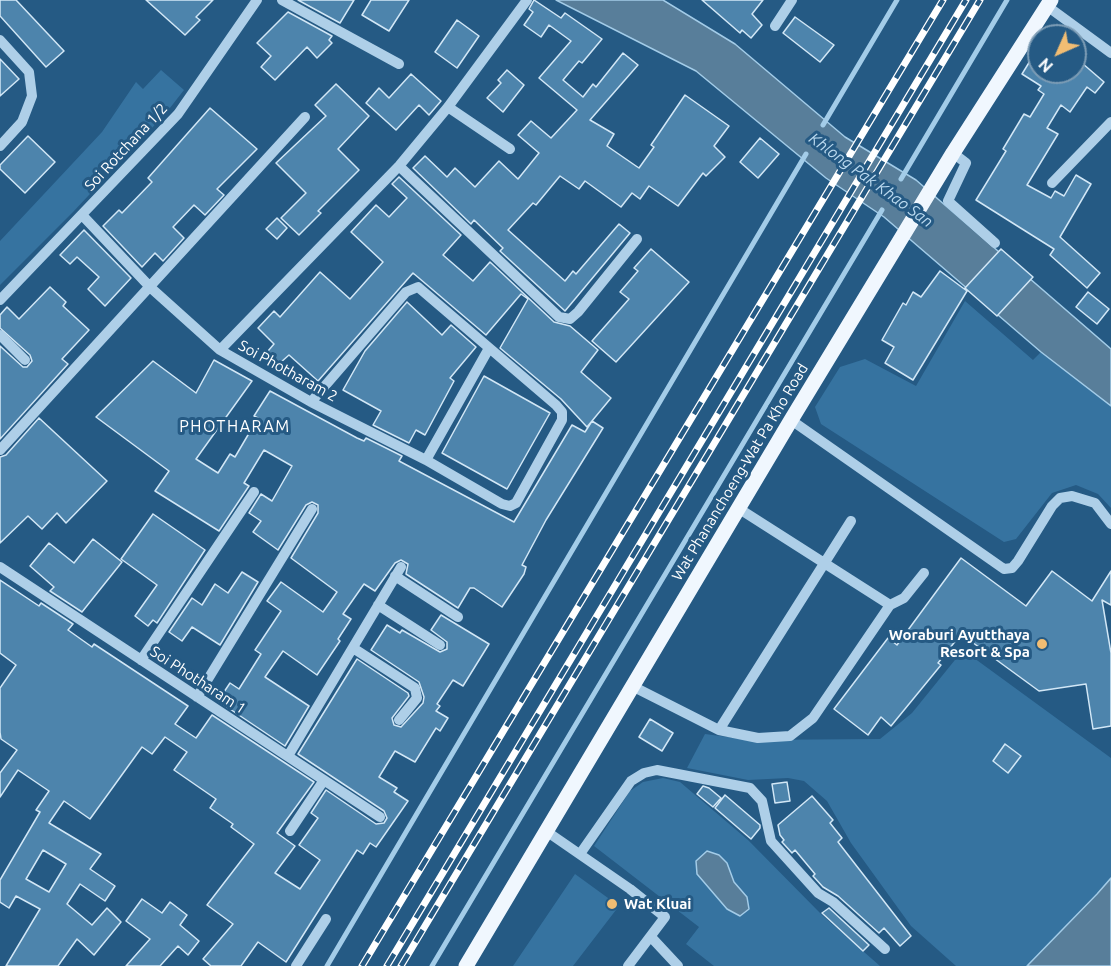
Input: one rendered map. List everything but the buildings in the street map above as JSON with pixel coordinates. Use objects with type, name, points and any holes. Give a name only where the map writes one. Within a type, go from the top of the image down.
[{"type":"main road","name":"Wat Phananchoeng-Wat Pa Kho Road","points":[[466,966],[933,185],[1049,3]]},
{"type":"street","name":"Soi Rotchana 1/2","points":[[0,300],[83,216],[178,114],[256,0]]},
{"type":"street","points":[[282,0],[399,64]]},
{"type":"street","points":[[220,350],[399,166],[448,107],[527,0]]},
{"type":"street","points":[[775,26],[792,0]]},
{"type":"street","points":[[1049,3],[1111,53]]},
{"type":"street","points":[[0,39],[29,72],[32,96],[22,122],[0,146]]},
{"type":"street","points":[[448,107],[510,149]]},
{"type":"street","points":[[0,450],[151,288],[305,117]]},
{"type":"street","points":[[1052,183],[1111,122]]},
{"type":"street","points":[[953,153],[966,164],[948,201],[995,243]]},
{"type":"street","points":[[399,166],[559,318],[570,319],[578,312],[637,239]]},
{"type":"street","name":"Soi Photharam 2","points":[[83,216],[151,288],[220,350],[311,402],[426,460],[502,504],[510,506],[516,503],[551,441],[562,420],[562,412],[488,350]]},
{"type":"street","points":[[311,402],[412,287],[418,287],[488,350],[426,460]]},
{"type":"street","points":[[0,335],[25,360]]},
{"type":"street","points":[[791,420],[1004,569],[1012,568],[1018,561],[1052,506],[1060,498],[1072,496],[1095,503],[1111,524]]},
{"type":"street","points":[[141,660],[254,492]]},
{"type":"street","points":[[738,508],[890,605]]},
{"type":"street","points":[[197,696],[312,509]]},
{"type":"street","points":[[719,730],[851,521]]},
{"type":"street","name":"Soi Photharam 1","points":[[0,567],[380,817]]},
{"type":"street","points":[[288,756],[398,572],[458,617]]},
{"type":"street","points":[[632,686],[719,730],[758,738],[790,736],[813,718],[890,605],[904,598],[924,573]]},
{"type":"street","points":[[378,605],[440,645]]},
{"type":"street","points":[[353,648],[415,688],[417,698],[399,720]]},
{"type":"street","points":[[580,854],[631,781],[644,773],[657,770],[750,788],[762,801],[771,840],[818,893],[833,902],[885,949]]},
{"type":"street","points":[[290,831],[324,780]]},
{"type":"street","points":[[546,831],[630,889],[665,918],[628,966]]},
{"type":"street","points":[[296,966],[326,919]]},
{"type":"street","points":[[651,937],[678,966]]},
{"type":"shaded area","points":[[161,70],[184,90],[166,113],[73,212],[0,285],[0,241],[102,132],[136,82],[143,89]]},
{"type":"shaded area","points":[[965,301],[1033,360],[1041,352],[1111,406],[1111,508],[1098,494],[1076,485],[1052,493],[1016,539],[1004,542],[821,424],[815,407],[840,367],[865,359],[916,386]]},
{"type":"shaded area","points":[[963,650],[1111,758],[1111,878],[1027,966],[956,966],[911,926],[851,843],[827,801],[804,781],[788,778],[748,780],[687,768],[705,734],[751,740],[880,739],[912,713]]},
{"type":"shaded area","points":[[663,778],[680,782],[748,840],[823,916],[880,966],[714,966],[686,944],[699,927],[594,846],[630,791],[643,782]]},
{"type":"shaded area","points":[[575,874],[619,906],[573,966],[513,966]]},
{"type":"water","name":"Khlong Pak Khao San","points":[[556,0],[663,0],[735,44],[845,137],[916,180],[1111,349],[1111,406],[1041,352],[884,217],[826,178],[696,71]]},
{"type":"water","points":[[707,851],[719,855],[727,863],[734,882],[747,897],[749,909],[740,916],[727,909],[697,874],[696,861]]},
{"type":"water","points":[[1111,878],[1111,966],[1027,966],[1097,894]]},
{"type":"waterway","name":"Khlong Pak Khao San","points":[[823,125],[897,0]]},
{"type":"waterway","points":[[901,179],[1007,0]]},
{"type":"waterway","name":"Khlong Pak Khao San","points":[[327,966],[806,154]]},
{"type":"waterway","points":[[432,966],[882,210]]},
{"type":"railway","points":[[362,966],[943,0]]},
{"type":"railway","points":[[387,966],[966,0]]},
{"type":"railway","points":[[401,966],[980,0]]},
{"type":"place","name":"Woraburi Ayutthaya Resort & Spa","points":[[1042,644]]},
{"type":"place","name":"Wat Kluai","points":[[612,904]]},
{"type":"district","name":"PHOTHARAM","points":[[235,427]]}]
